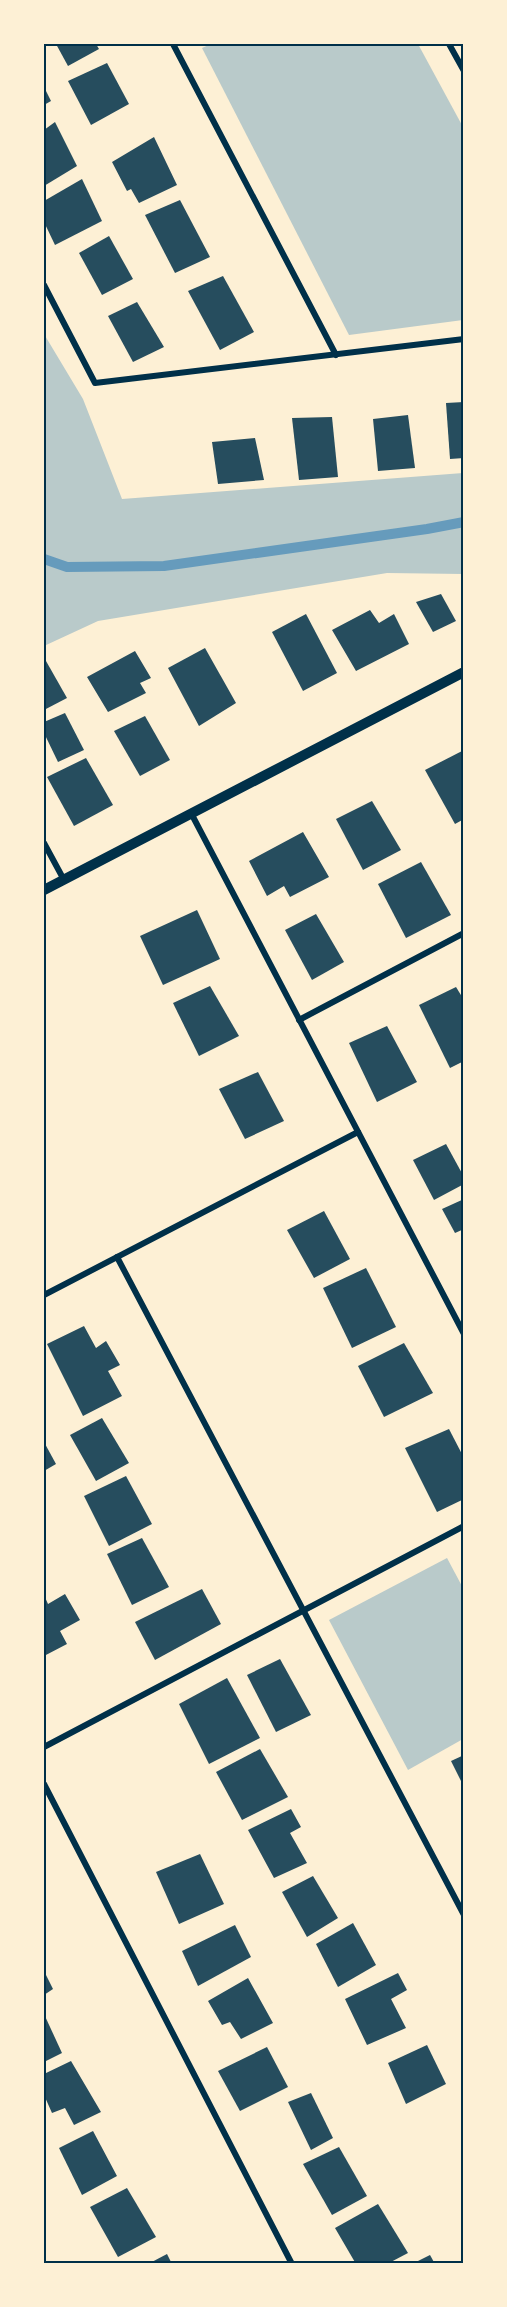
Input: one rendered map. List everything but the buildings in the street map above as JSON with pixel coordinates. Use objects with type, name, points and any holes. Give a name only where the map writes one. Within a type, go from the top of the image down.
[{"type":"street","points":[[173,44],[336,355]]},
{"type":"street","points":[[448,44],[464,71]]},
{"type":"street","points":[[44,285],[96,383],[464,339]]},
{"type":"street","points":[[44,890],[464,672]]},
{"type":"street","points":[[191,813],[464,1334]]},
{"type":"street","points":[[44,843],[64,880]]},
{"type":"street","points":[[299,1020],[464,933]]},
{"type":"street","points":[[44,1295],[358,1132]]},
{"type":"street","points":[[117,1257],[464,1915]]},
{"type":"street","points":[[44,1747],[464,1526]]},
{"type":"street","points":[[44,1784],[292,2264]]},
{"type":"shaded area","points":[[211,44],[418,44],[463,127],[463,320],[349,335],[202,48]]},
{"type":"shaded area","points":[[44,334],[83,399],[122,499],[463,473],[463,574],[387,573],[98,621],[44,646]]},
{"type":"shaded area","points":[[447,1558],[463,1588],[463,1739],[408,1770],[329,1620]]},
{"type":"waterway","points":[[44,559],[67,567],[164,566],[464,522]]}]
